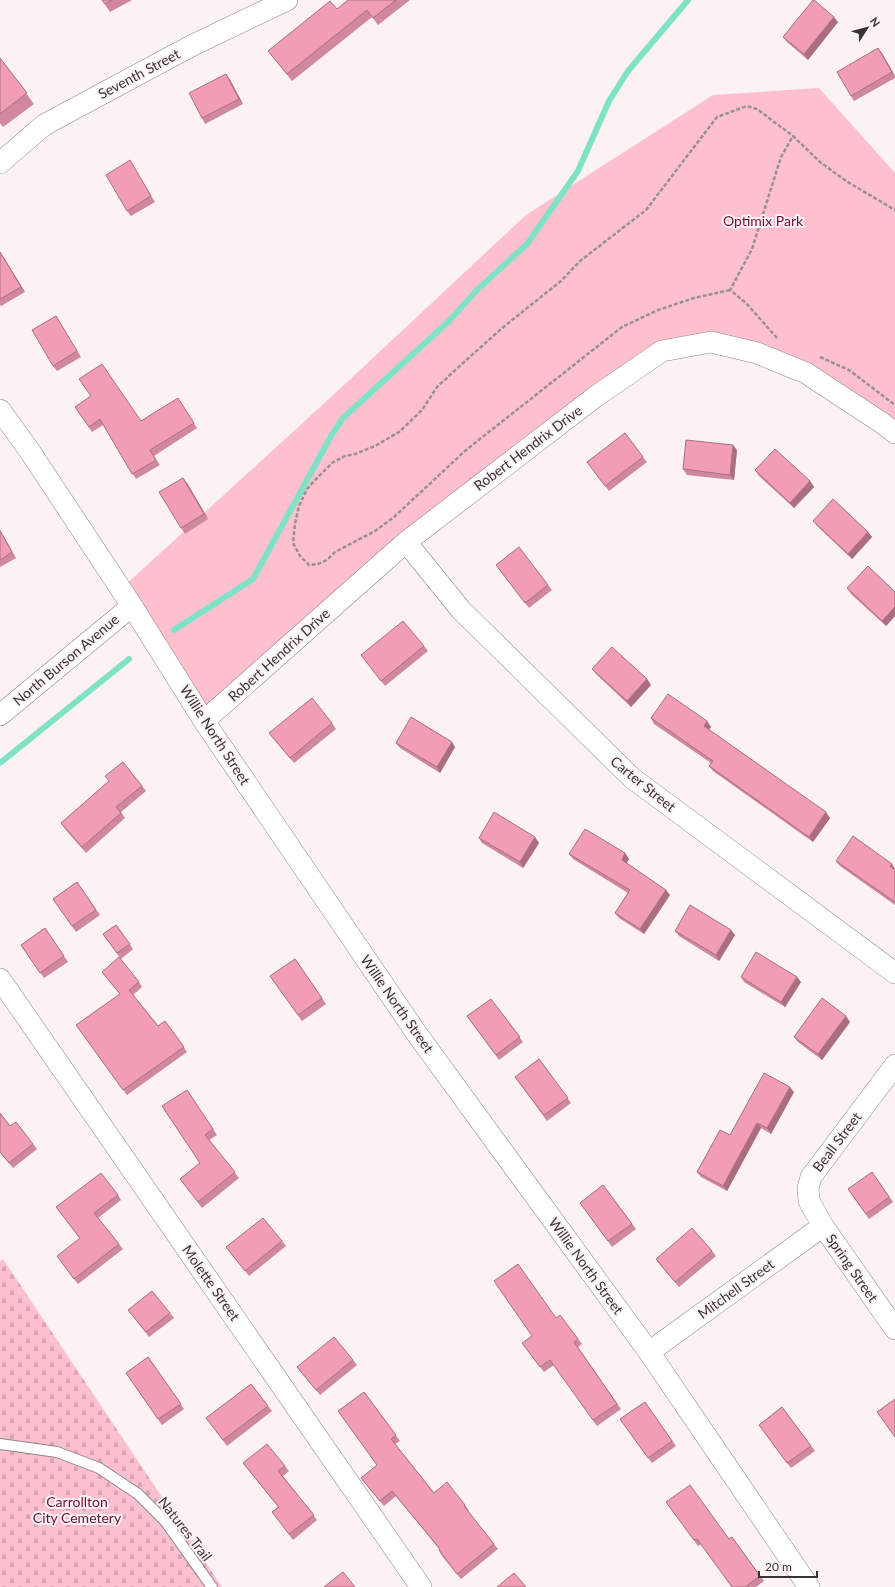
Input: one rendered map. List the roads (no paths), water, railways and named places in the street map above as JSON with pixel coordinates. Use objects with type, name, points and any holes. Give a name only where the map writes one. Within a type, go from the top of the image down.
[{"type":"street","name":"Seventh Street","points":[[0,163],[44,125],[191,46],[287,0]]},
{"type":"street","name":"Robert Hendrix Drive","points":[[204,721],[406,542],[595,397],[662,351],[711,342],[757,353],[806,372],[882,423],[895,434]]},
{"type":"street","name":"Willie North Street","points":[[0,410],[29,450],[132,606],[204,721],[417,1034],[649,1352],[809,1587]]},
{"type":"street","name":"Carter Street","points":[[406,542],[461,610],[632,778],[895,973]]},
{"type":"street","name":"North Burson Avenue","points":[[0,715],[132,606]]},
{"type":"street","name":"Molette Street","points":[[0,979],[421,1587]]},
{"type":"street","name":"Beall Street","points":[[823,1226],[809,1201],[808,1188],[810,1177],[895,1065]]},
{"type":"street","name":"Mitchell Street","points":[[649,1352],[823,1226]]},
{"type":"street","name":"Spring Street","points":[[823,1226],[895,1329]]},
{"type":"lane","name":"Natures Trail","points":[[0,1444],[57,1452],[100,1468],[106,1472],[138,1494],[164,1521],[212,1587]]},
{"type":"waterway","points":[[174,630],[253,579],[331,436],[343,418],[448,322],[477,290],[527,244],[578,171],[609,101],[628,71],[688,0]]},
{"type":"waterway","points":[[0,763],[129,659]]},
{"type":"park label","name":"Optimix Park","points":[[763,221]]},
{"type":"park label","name":"Carrollton City Cemetery","points":[[77,1510]]}]
